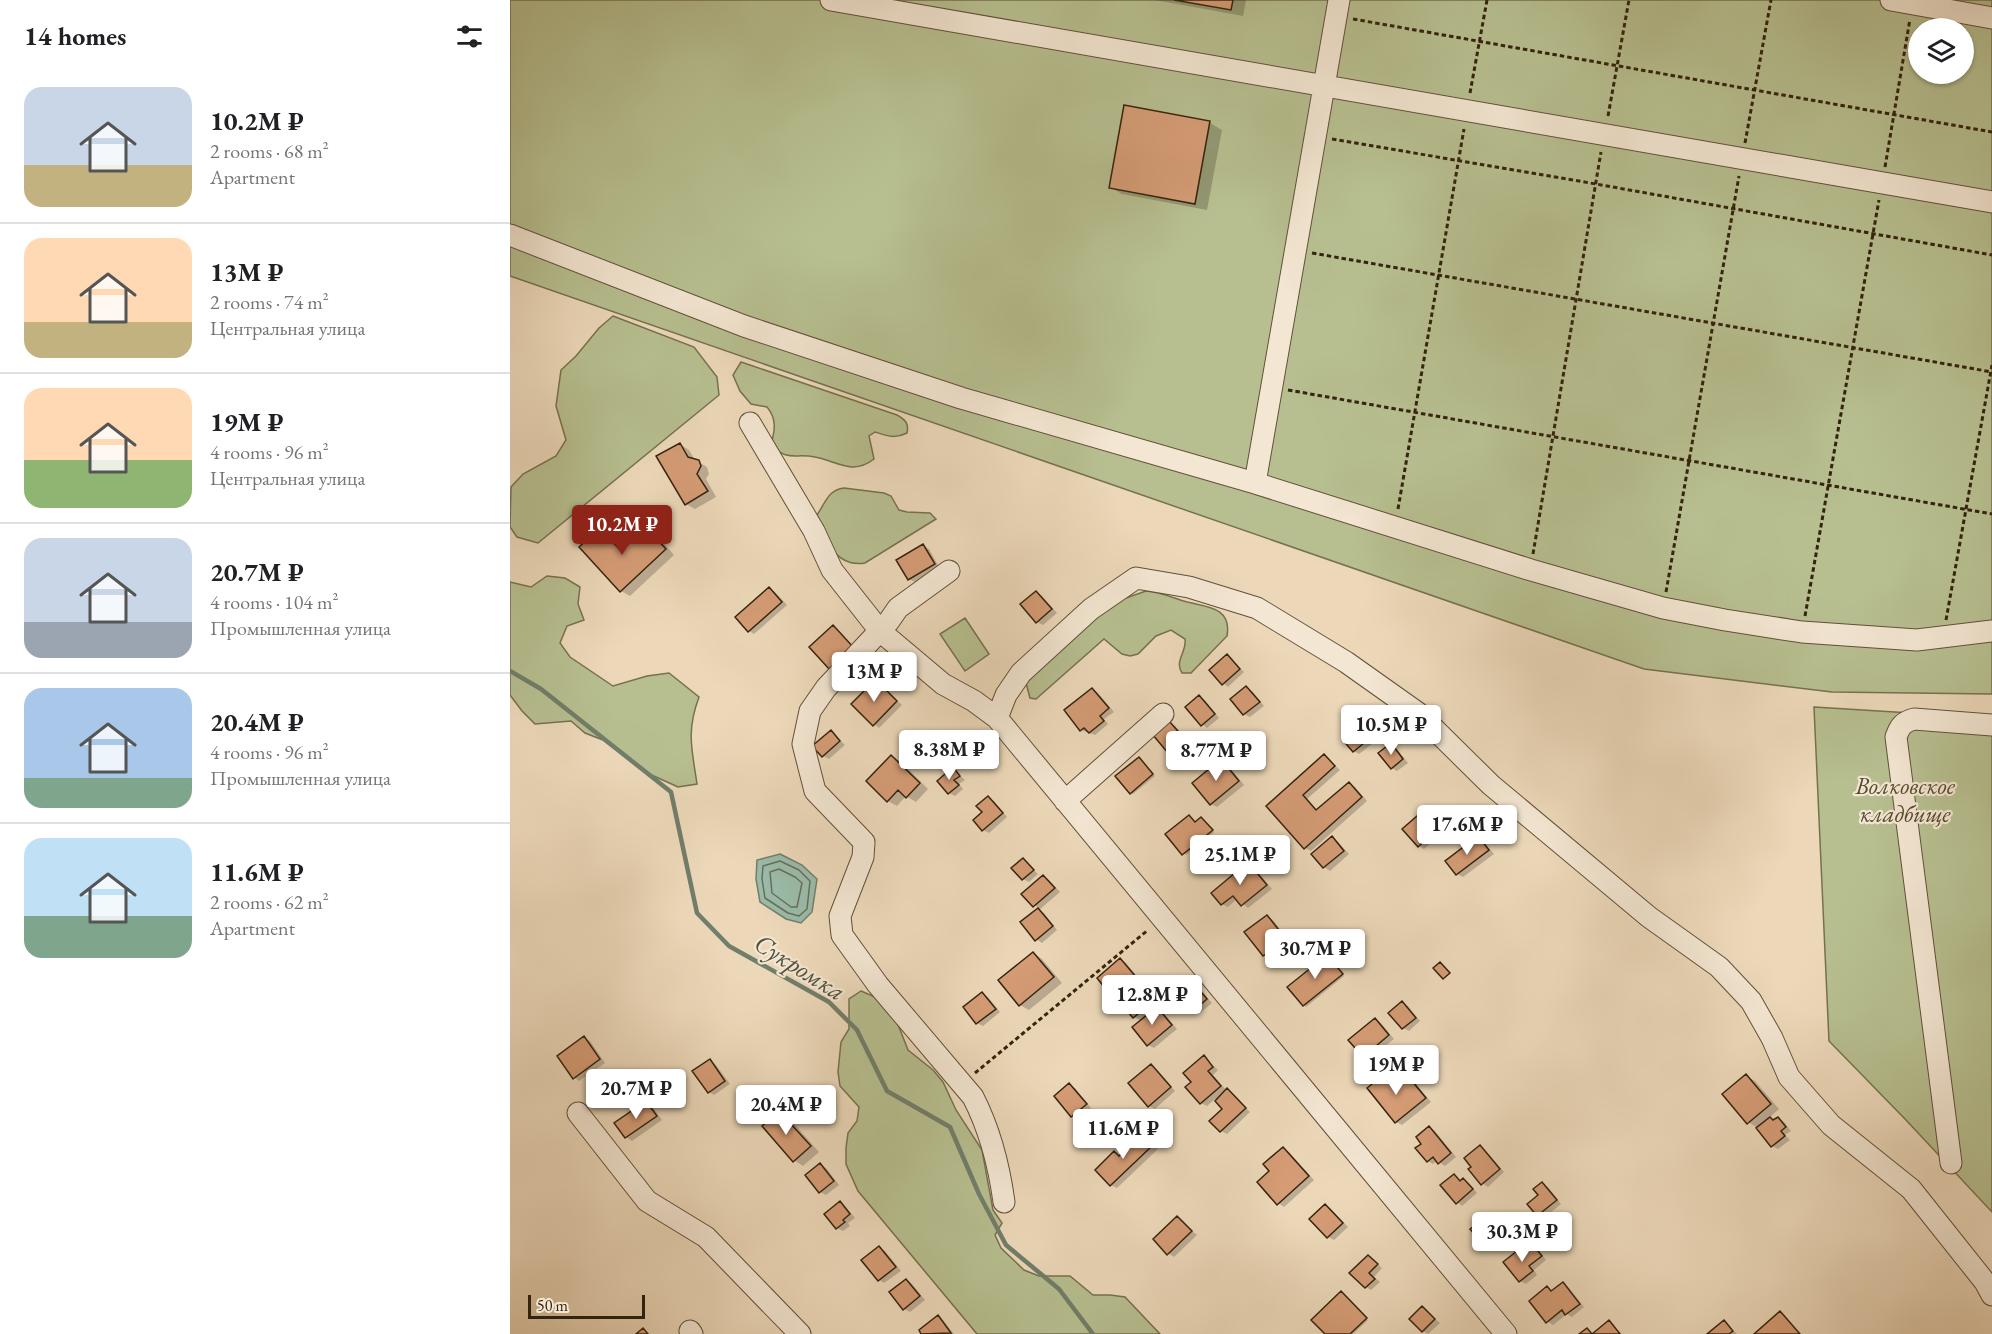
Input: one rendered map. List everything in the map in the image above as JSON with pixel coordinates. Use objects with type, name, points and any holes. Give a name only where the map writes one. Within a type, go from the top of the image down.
[{"type":"street","points":[[831,0],[1992,202]]},
{"type":"street","points":[[1891,0],[1992,18]]},
{"type":"street","points":[[1255,483],[1338,8]]},
{"type":"street","points":[[510,235],[744,326],[961,398],[1255,483],[1531,570],[1664,608],[1802,632],[1917,640],[1992,631]]},
{"type":"street","points":[[750,423],[814,531],[832,570],[880,631],[943,684],[974,701],[997,718],[1506,1334]]},
{"type":"street","points":[[949,571],[898,608],[880,631],[826,688],[810,711],[803,744],[815,791],[864,842],[863,857],[840,916],[843,935],[878,985],[974,1097],[983,1116],[999,1167],[1004,1202]]},
{"type":"street","points":[[997,718],[1006,695],[1021,673],[1091,609],[1136,578],[1189,586],[1257,608],[1346,662],[1418,713],[1500,792],[1649,917],[1719,967],[1750,1001],[1772,1038],[1790,1077],[1831,1125],[1911,1190],[1985,1282],[1992,1295]]},
{"type":"street","points":[[1065,801],[1164,714]]},
{"type":"street","points":[[1951,1163],[1896,737],[1899,726],[1914,719],[1992,725]]},
{"type":"street","points":[[578,1113],[647,1201],[706,1237],[800,1334]]},
{"type":"path","points":[[1395,526],[1437,275],[1487,0]]},
{"type":"path","points":[[1531,570],[1552,437],[1629,0]]},
{"type":"path","points":[[1664,608],[1771,0]]},
{"type":"path","points":[[1338,8],[1479,42],[1992,132]]},
{"type":"path","points":[[1315,137],[1596,184],[1992,255]]},
{"type":"path","points":[[1295,250],[1991,372]]},
{"type":"path","points":[[1802,632],[1851,348]]},
{"type":"path","points":[[1943,637],[1992,365]]},
{"type":"path","points":[[1271,388],[1992,514]]},
{"type":"path","points":[[962,1084],[1162,918]]},
{"type":"green space","points":[[510,0],[1992,0],[1992,694],[1832,692],[1644,669],[510,276]]},
{"type":"green space","points":[[613,316],[694,347],[717,377],[719,395],[538,543],[517,537],[510,527],[511,487],[523,474],[556,456],[566,440],[556,406],[561,370]]},
{"type":"green space","points":[[741,362],[897,415],[906,422],[907,433],[887,436],[875,432],[869,436],[874,459],[859,466],[844,466],[815,457],[782,453],[771,445],[774,425],[770,411],[767,407],[751,404],[740,391],[733,375]]},
{"type":"green space","points":[[844,488],[884,493],[891,496],[899,510],[930,513],[936,519],[865,563],[846,561],[832,550],[817,515],[834,491]]},
{"type":"green space","points":[[547,576],[565,578],[580,587],[578,604],[584,620],[567,626],[560,643],[570,657],[613,686],[647,676],[669,673],[699,697],[691,731],[697,784],[678,787],[645,772],[603,740],[585,733],[571,721],[535,724],[510,695],[510,582],[531,587]]},
{"type":"green space","points":[[1146,591],[1216,610],[1226,619],[1227,636],[1191,673],[1182,673],[1179,664],[1185,639],[1171,630],[1156,636],[1138,654],[1130,656],[1122,654],[1104,639],[1036,699],[1030,698],[1026,683],[1100,607]]},
{"type":"green space","points":[[965,618],[989,654],[965,671],[940,634]]},
{"type":"green space","name":"Волковское кладбище","points":[[1814,707],[1992,718],[1992,1212],[1829,1041]]},
{"type":"green space","points":[[861,991],[875,997],[897,1022],[908,1050],[933,1070],[943,1082],[956,1110],[982,1150],[993,1210],[1002,1223],[995,1235],[1001,1248],[1024,1270],[1039,1276],[1070,1276],[1093,1295],[1125,1297],[1160,1334],[977,1334],[858,1191],[846,1164],[848,1133],[857,1121],[859,1107],[840,1086],[838,1072],[841,1042],[849,1029],[849,999]]},
{"type":"water","points":[[780,854],[802,865],[817,879],[812,912],[801,923],[786,919],[760,902],[756,879],[757,860]]},
{"type":"building","points":[[1174,0],[1233,0],[1231,10]]},
{"type":"building","points":[[1124,105],[1210,121],[1195,204],[1109,188]]},
{"type":"building","points":[[680,443],[688,457],[699,460],[701,466],[697,474],[708,491],[685,505],[656,456]]},
{"type":"building","points":[[646,527],[666,549],[620,592],[579,547],[600,528],[621,551]]},
{"type":"building","points":[[923,544],[935,564],[908,580],[896,560]]},
{"type":"building","points":[[769,587],[782,602],[748,632],[735,617]]},
{"type":"building","points":[[1036,591],[1052,609],[1036,623],[1020,604]]},
{"type":"building","points":[[833,625],[854,648],[830,670],[809,647]]},
{"type":"building","points":[[1227,654],[1240,669],[1222,685],[1209,670]]},
{"type":"building","points":[[879,683],[897,701],[873,726],[851,704],[869,686],[873,689]]},
{"type":"building","points":[[1246,686],[1260,702],[1243,715],[1230,699]]},
{"type":"building","points":[[1092,688],[1109,708],[1100,716],[1104,721],[1089,733],[1084,728],[1080,731],[1064,710]]},
{"type":"building","points":[[1199,695],[1215,714],[1201,726],[1185,707]]},
{"type":"building","points":[[1169,721],[1185,739],[1168,753],[1153,735]]},
{"type":"building","points":[[1364,721],[1375,734],[1353,752],[1342,739]]},
{"type":"building","points":[[831,730],[840,741],[822,757],[812,746]]},
{"type":"building","points":[[1391,743],[1403,759],[1391,769],[1378,753]]},
{"type":"building","points":[[1324,754],[1335,766],[1303,795],[1316,810],[1349,782],[1362,797],[1304,849],[1266,806]]},
{"type":"building","points":[[891,755],[920,783],[906,798],[898,790],[887,802],[866,781]]},
{"type":"building","points":[[1139,757],[1153,774],[1130,794],[1115,776]]},
{"type":"building","points":[[1221,759],[1239,781],[1210,805],[1192,783]]},
{"type":"building","points":[[953,767],[960,776],[954,780],[959,785],[948,794],[937,781]]},
{"type":"building","points":[[988,796],[1003,813],[982,831],[973,820],[982,812],[976,806]]},
{"type":"building","points":[[1425,809],[1440,827],[1418,847],[1402,829]]},
{"type":"building","points":[[1189,815],[1195,822],[1201,817],[1213,830],[1182,855],[1165,834]]},
{"type":"building","points":[[1332,836],[1344,851],[1323,868],[1311,854]]},
{"type":"building","points":[[1478,836],[1489,850],[1456,875],[1445,861]]},
{"type":"building","points":[[1023,858],[1034,870],[1022,880],[1011,868]]},
{"type":"building","points":[[1248,862],[1267,885],[1241,906],[1233,896],[1221,905],[1211,893]]},
{"type":"building","points":[[1043,875],[1055,888],[1033,907],[1021,894]]},
{"type":"building","points":[[1038,908],[1053,926],[1035,941],[1020,922]]},
{"type":"building","points":[[1267,915],[1286,939],[1263,956],[1244,932]]},
{"type":"building","points":[[1033,952],[1054,977],[1019,1006],[998,980]]},
{"type":"building","points":[[1327,955],[1343,974],[1303,1006],[1287,987]]},
{"type":"building","points":[[1120,958],[1136,977],[1112,997],[1097,978]]},
{"type":"building","points":[[1440,962],[1450,973],[1443,979],[1433,968]]},
{"type":"building","points":[[1191,980],[1207,999],[1193,1011],[1177,992]]},
{"type":"building","points":[[1141,983],[1155,1000],[1133,1018],[1119,1001]]},
{"type":"building","points":[[982,992],[996,1009],[976,1024],[963,1007]]},
{"type":"building","points":[[1402,1001],[1416,1018],[1402,1029],[1388,1013]]},
{"type":"building","points":[[1157,1007],[1172,1025],[1147,1046],[1132,1027]]},
{"type":"building","points":[[1375,1018],[1389,1035],[1363,1057],[1348,1040]]},
{"type":"building","points":[[584,1036],[600,1059],[573,1079],[557,1056]]},
{"type":"building","points":[[1204,1055],[1213,1067],[1208,1071],[1221,1086],[1200,1104],[1185,1087],[1191,1082],[1183,1073]]},
{"type":"building","points":[[710,1059],[725,1081],[708,1093],[692,1071]]},
{"type":"building","points":[[1151,1064],[1171,1087],[1148,1107],[1128,1083]]},
{"type":"building","points":[[646,1070],[655,1083],[635,1097],[626,1084]]},
{"type":"building","points":[[1392,1073],[1398,1081],[1407,1075],[1426,1098],[1395,1123],[1367,1088],[1382,1076],[1385,1079]]},
{"type":"building","points":[[1746,1074],[1771,1104],[1747,1124],[1722,1094]]},
{"type":"building","points":[[1069,1083],[1087,1104],[1071,1117],[1054,1096]]},
{"type":"building","points":[[1227,1088],[1246,1108],[1220,1132],[1209,1121],[1222,1109],[1215,1101]]},
{"type":"building","points":[[646,1101],[657,1116],[625,1138],[614,1123]]},
{"type":"building","points":[[779,1111],[811,1146],[793,1162],[762,1126]]},
{"type":"building","points":[[1770,1117],[1773,1120],[1778,1117],[1786,1127],[1781,1131],[1785,1136],[1771,1147],[1756,1128]]},
{"type":"building","points":[[1429,1126],[1451,1153],[1438,1164],[1433,1157],[1427,1162],[1415,1148],[1421,1144],[1416,1137]]},
{"type":"building","points":[[1143,1134],[1153,1145],[1110,1186],[1095,1170],[1114,1151],[1119,1156]]},
{"type":"building","points":[[1480,1145],[1500,1169],[1481,1185],[1468,1169],[1471,1167],[1464,1158]]},
{"type":"building","points":[[1283,1147],[1309,1176],[1277,1205],[1257,1182],[1269,1171],[1263,1164]]},
{"type":"building","points":[[820,1163],[834,1181],[819,1193],[805,1175]]},
{"type":"building","points":[[1454,1174],[1460,1181],[1463,1178],[1473,1189],[1456,1204],[1440,1185]]},
{"type":"building","points":[[1542,1182],[1557,1200],[1537,1216],[1527,1204],[1538,1195],[1533,1189]]},
{"type":"building","points":[[840,1201],[850,1214],[843,1220],[845,1222],[836,1229],[824,1214]]},
{"type":"building","points":[[1325,1204],[1343,1223],[1327,1238],[1309,1219]]},
{"type":"building","points":[[1491,1213],[1501,1226],[1481,1242],[1470,1229]]},
{"type":"building","points":[[1177,1216],[1192,1231],[1167,1255],[1153,1239]]},
{"type":"building","points":[[1533,1245],[1542,1256],[1529,1266],[1533,1271],[1519,1282],[1503,1262],[1517,1251],[1520,1255]]},
{"type":"building","points":[[879,1246],[896,1267],[878,1281],[861,1260]]},
{"type":"building","points":[[1368,1255],[1378,1264],[1369,1273],[1375,1279],[1365,1288],[1349,1273]]},
{"type":"building","points":[[906,1279],[920,1296],[903,1310],[889,1292]]},
{"type":"building","points":[[1563,1282],[1580,1304],[1565,1315],[1562,1310],[1546,1323],[1529,1301],[1547,1286],[1551,1291]]},
{"type":"building","points":[[1341,1291],[1367,1318],[1350,1334],[1325,1334],[1311,1320]]},
{"type":"building","points":[[1422,1306],[1435,1319],[1422,1332],[1409,1319]]},
{"type":"building","points":[[1780,1311],[1800,1334],[1754,1334]]},
{"type":"building","points":[[938,1315],[951,1333],[921,1334],[919,1330]]},
{"type":"building","points":[[1609,1320],[1620,1334],[1592,1334]]},
{"type":"building","points":[[1724,1320],[1733,1331],[1729,1334],[1707,1334]]},
{"type":"building","points":[[643,1328],[648,1334],[636,1334]]},
{"type":"building","points":[[1587,1328],[1592,1334],[1579,1334]]},
{"type":"waterway","name":"Сукромка","points":[[510,671],[541,689],[671,792],[697,913],[729,946],[829,1002],[857,1030],[887,1091],[950,1127],[979,1194],[1006,1245],[1059,1289],[1093,1334]]}]
